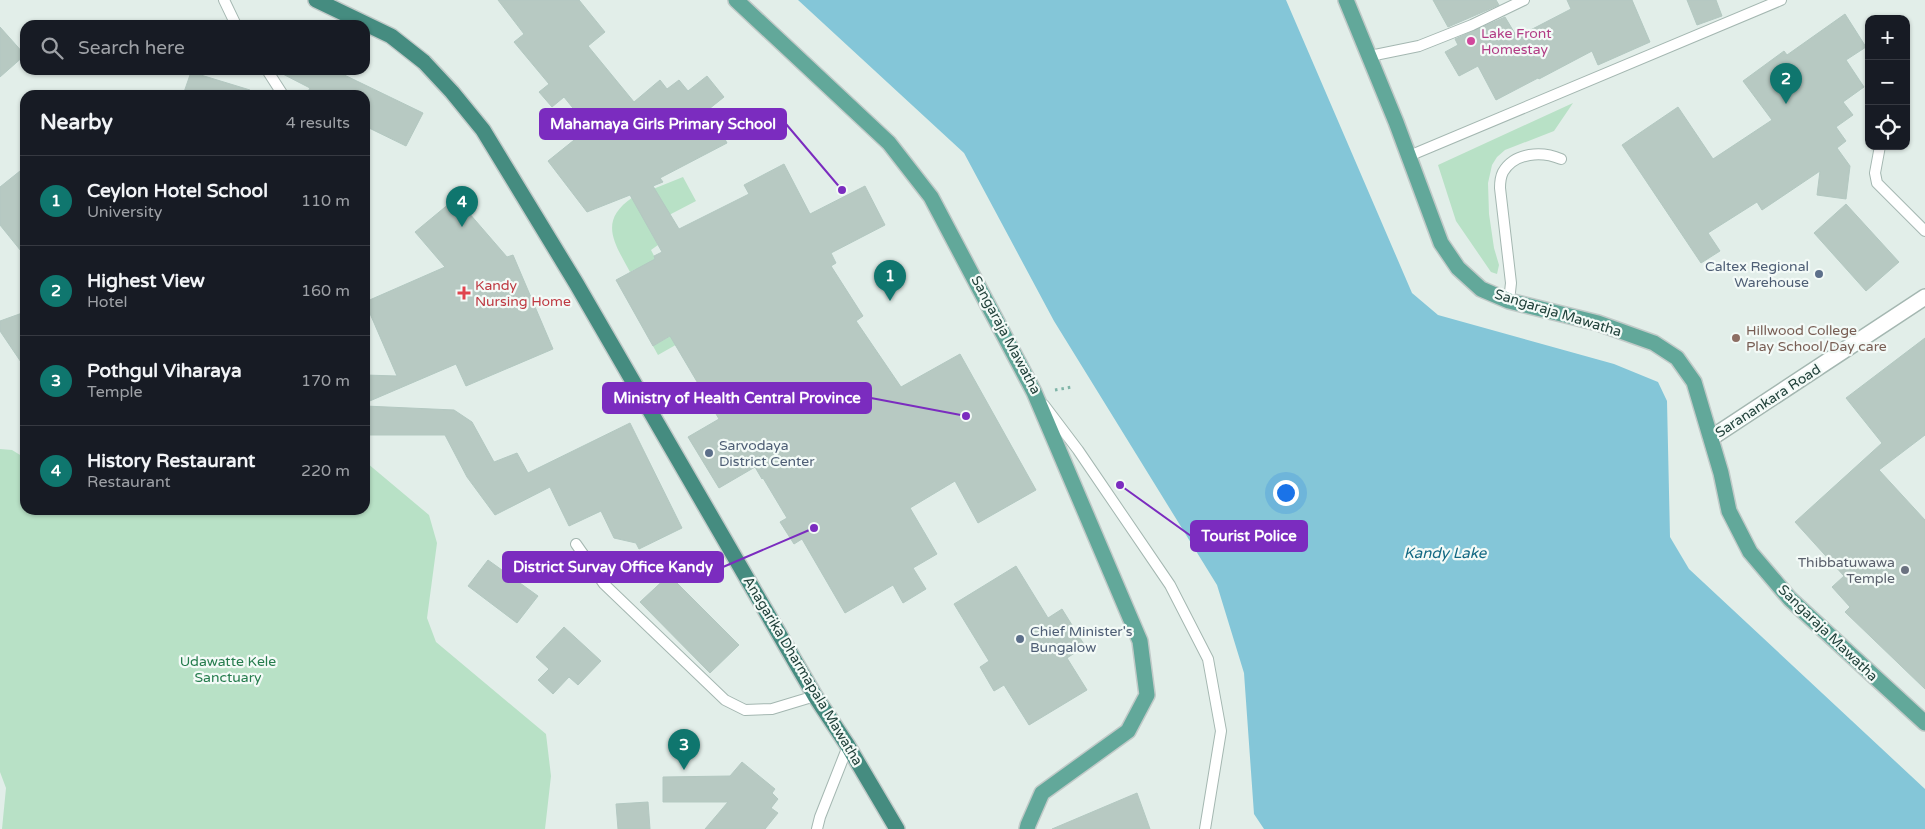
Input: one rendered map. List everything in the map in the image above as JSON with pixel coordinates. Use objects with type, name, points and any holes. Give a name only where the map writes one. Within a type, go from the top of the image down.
[{"type":"highway","name":"Anagarika Dharmapala Mawatha","points":[[316,0],[358,20]]},
{"type":"highway","name":"Anagarika Dharmapala Mawatha","points":[[370,26],[391,36],[424,62],[483,130],[576,283],[815,696],[848,746],[897,829]]},
{"type":"main road","name":"Sangaraja Mawatha","points":[[736,0],[889,143],[932,197],[1034,392]]},
{"type":"main road","name":"Sangaraja Mawatha","points":[[1346,0],[1370,56],[1441,243],[1458,268],[1481,288],[1510,301],[1598,323],[1654,343],[1677,358],[1694,382],[1729,511],[1750,552],[1790,600],[1925,723]]},
{"type":"main road","points":[[1027,829],[1042,793],[1128,731],[1147,694],[1140,641],[1034,392]]},
{"type":"street","name":"Saranankara Road","points":[[1710,438],[1925,297]]},
{"type":"lane","points":[[224,0],[234,20]]},
{"type":"lane","points":[[1370,56],[1419,46],[1472,25],[1524,0]]},
{"type":"lane","points":[[1409,156],[1781,0]]},
{"type":"lane","points":[[270,75],[280,90]]},
{"type":"lane","points":[[1879,150],[1875,173],[1877,183],[1925,231]]},
{"type":"lane","points":[[1510,301],[1511,283],[1500,188],[1502,173],[1517,158],[1532,154],[1548,154],[1561,159]]},
{"type":"lane","name":"Sangaraja Mawatha","points":[[1034,392],[1078,450],[1170,585],[1208,659],[1221,731],[1205,829]]},
{"type":"lane","points":[[576,544],[604,584],[725,700],[745,710],[772,709],[815,696]]},
{"type":"lane","points":[[817,829],[848,746]]},
{"type":"green space","points":[[1573,103],[1554,131],[1505,150],[1492,165],[1488,183],[1489,214],[1494,248],[1499,265],[1497,274],[1491,272],[1456,221],[1438,165]]},
{"type":"green space","points":[[683,177],[696,201],[648,226],[658,245],[651,250],[695,334],[658,355],[653,346],[672,335],[636,269],[630,272],[624,261],[612,232],[612,223],[622,206],[633,197]]},
{"type":"green space","name":"Udawatte Kele Sanctuary","points":[[0,449],[12,450],[20,455],[20,515],[370,515],[370,466],[429,515],[437,543],[427,618],[436,642],[546,734],[551,776],[545,829],[2,829],[6,788],[0,772]]},
{"type":"water","name":"Kandy Lake","points":[[798,0],[1286,0],[1412,293],[1438,315],[1614,364],[1658,382],[1667,401],[1670,537],[1689,569],[1925,789],[1925,829],[1264,829],[1254,814],[1244,673],[1217,585],[1054,321],[964,153]]},
{"type":"building","points":[[498,0],[579,0],[605,32],[588,46],[634,102],[660,80],[667,89],[679,80],[688,91],[707,76],[724,97],[709,109],[727,143],[660,178],[663,182],[653,186],[679,229],[749,194],[744,185],[784,164],[810,214],[865,186],[885,225],[831,253],[836,263],[831,266],[863,316],[856,321],[901,387],[960,354],[1036,490],[978,523],[955,481],[910,508],[937,554],[913,568],[926,589],[903,603],[893,585],[845,613],[802,539],[794,544],[780,522],[787,518],[755,467],[719,488],[688,437],[719,419],[670,336],[653,346],[616,280],[655,259],[654,256],[662,252],[630,195],[587,212],[548,161],[589,128],[564,97],[552,107],[539,92],[549,84],[514,42],[524,34]]},
{"type":"building","points":[[1433,0],[1496,0],[1499,5],[1448,27]]},
{"type":"building","points":[[1567,0],[1632,0],[1650,42],[1598,65],[1592,51],[1496,100],[1478,66],[1459,76],[1445,52],[1458,45],[1455,39],[1505,17],[1517,37],[1571,9]]},
{"type":"building","points":[[1687,0],[1716,0],[1722,16],[1697,25]]},
{"type":"building","points":[[1845,14],[1865,45],[1865,48],[1846,60],[1864,87],[1843,102],[1853,115],[1836,127],[1846,141],[1837,148],[1850,166],[1846,199],[1817,195],[1820,171],[1762,210],[1757,202],[1708,233],[1720,251],[1701,263],[1622,145],[1678,107],[1713,159],[1772,120],[1743,81],[1784,51],[1787,55]]},
{"type":"building","points":[[0,27],[20,49],[20,59],[0,77]]},
{"type":"building","points":[[190,75],[201,75],[250,90],[185,90]]},
{"type":"building","points":[[285,75],[344,75],[423,113],[406,146],[370,128],[370,90],[309,90],[310,88]]},
{"type":"building","points":[[20,171],[20,250],[0,225],[0,187]]},
{"type":"building","points":[[456,198],[507,257],[513,255],[553,349],[466,386],[456,364],[370,401],[370,375],[397,376],[370,314],[370,300],[445,267],[415,232]]},
{"type":"building","points":[[1846,204],[1899,262],[1866,291],[1814,233]]},
{"type":"building","points":[[20,314],[20,361],[0,331],[0,321]]},
{"type":"building","points":[[1925,338],[1925,435],[1879,470],[1925,520],[1925,689],[1845,612],[1850,607],[1832,587],[1844,576],[1795,522],[1882,443],[1846,398]]},
{"type":"building","points":[[370,406],[454,410],[472,422],[494,462],[517,453],[528,473],[630,423],[682,528],[639,549],[636,543],[614,538],[601,511],[569,526],[550,487],[495,515],[467,477],[445,435],[370,435]]},
{"type":"building","points":[[488,560],[538,596],[517,623],[468,586]]},
{"type":"building","points":[[1016,566],[1048,618],[1062,609],[1085,646],[1067,658],[1087,690],[1029,725],[1004,685],[994,691],[980,667],[989,661],[954,604]]},
{"type":"building","points":[[669,575],[739,645],[710,673],[640,602]]},
{"type":"building","points":[[564,627],[601,661],[578,685],[569,677],[553,694],[538,680],[549,669],[536,657]]},
{"type":"building","points":[[742,762],[775,789],[772,793],[778,799],[771,808],[778,813],[765,829],[705,829],[728,802],[663,802],[663,777],[730,776]]},
{"type":"building","points":[[1137,793],[1150,829],[1052,829]]},
{"type":"building","points":[[648,802],[650,829],[618,829],[616,804]]},
{"type":"place","name":"Lake Front Homestay","points":[[1471,41]]},
{"type":"place","name":"Highest View","points":[[1786,104]]},
{"type":"place","name":"Mahamaya Girls Primary School","points":[[842,190]]},
{"type":"place","name":"History Restaurant","points":[[462,227]]},
{"type":"place","name":"Caltex Regional Warehouse","points":[[1819,274]]},
{"type":"place","name":"Kandy Nursing Home","points":[[464,293]]},
{"type":"place","name":"Ceylon Hotel School","points":[[890,301]]},
{"type":"place","name":"Hillwood College Play School/Day care","points":[[1736,338]]},
{"type":"place","name":"Ministry of Health Central Province","points":[[966,416]]},
{"type":"place","name":"Sarvodaya District Center","points":[[709,453]]},
{"type":"place","name":"Tourist Police","points":[[1120,485]]},
{"type":"place","name":"District Survay Office Kandy","points":[[814,528]]},
{"type":"place","name":"Thibbatuwawa Temple","points":[[1905,570]]},
{"type":"place","name":"Chief Minister's Bungalow","points":[[1020,639]]},
{"type":"place","name":"Pothgul Viharaya","points":[[684,770]]}]
